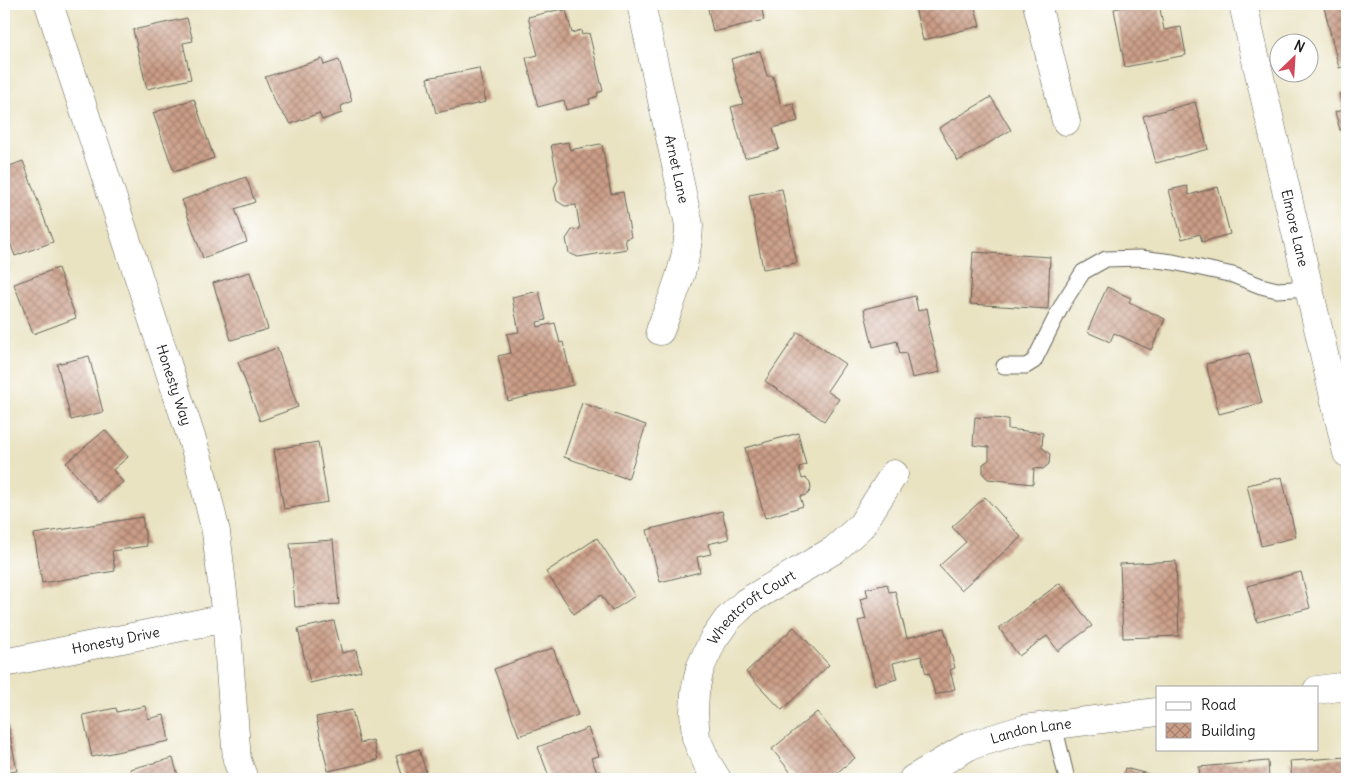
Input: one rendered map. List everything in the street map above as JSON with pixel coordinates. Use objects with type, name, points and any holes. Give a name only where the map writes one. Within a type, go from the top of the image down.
[{"type":"street","name":"Honesty Way","points":[[49,4],[198,458],[216,532],[226,618],[237,760],[244,779]]},
{"type":"street","name":"Arnet Lane","points":[[640,4],[690,225],[689,245],[683,269],[660,331]]},
{"type":"street","points":[[1037,4],[1066,121]]},
{"type":"street","name":"Elmore Lane","points":[[1243,4],[1347,453]]},
{"type":"street","name":"Wheatcroft Court","points":[[717,779],[707,763],[696,738],[694,712],[695,692],[700,668],[713,640],[727,620],[746,602],[834,550],[862,526],[894,474]]},
{"type":"street","name":"Honesty Drive","points":[[4,663],[226,618]]},
{"type":"street","points":[[1318,690],[1347,686]]},
{"type":"street","name":"Landon Lane","points":[[913,779],[969,746],[1024,729],[1156,712]]},
{"type":"lane","points":[[1004,366],[1026,366],[1034,361],[1063,303],[1083,272],[1106,259],[1140,258],[1173,262],[1233,275],[1277,290],[1309,288]]},
{"type":"lane","points":[[1054,725],[1067,779]]},
{"type":"building","points":[[707,4],[761,4],[764,20],[713,32]]},
{"type":"building","points":[[914,4],[974,4],[980,26],[923,40]]},
{"type":"building","points":[[1139,4],[1159,4],[1164,30],[1181,27],[1186,55],[1125,67],[1114,9]]},
{"type":"building","points":[[1347,4],[1347,65],[1339,68],[1324,7]]},
{"type":"building","points":[[562,9],[562,11],[566,10],[572,33],[581,30],[582,35],[589,33],[603,91],[597,93],[598,96],[589,99],[590,104],[566,110],[564,100],[538,107],[526,58],[538,55],[528,17]]},
{"type":"building","points":[[187,18],[193,41],[183,43],[191,79],[147,89],[133,30]]},
{"type":"building","points":[[760,51],[767,76],[773,76],[781,106],[793,103],[798,121],[773,128],[779,149],[745,158],[731,107],[743,104],[731,59]]},
{"type":"building","points":[[322,59],[324,65],[339,60],[352,101],[341,106],[342,113],[322,120],[319,113],[291,124],[277,106],[265,77]]},
{"type":"building","points":[[479,68],[486,102],[436,113],[427,78]]},
{"type":"building","points":[[1347,91],[1347,127],[1340,130],[1335,112],[1343,110],[1339,94]]},
{"type":"building","points":[[991,97],[1011,130],[958,161],[939,128]]},
{"type":"building","points":[[194,99],[214,158],[174,172],[153,113]]},
{"type":"building","points":[[1195,102],[1208,149],[1156,163],[1143,116]]},
{"type":"building","points":[[568,142],[570,150],[602,145],[611,194],[623,192],[631,237],[625,239],[627,249],[578,257],[569,253],[566,239],[572,230],[580,229],[576,205],[565,206],[557,201],[554,188],[558,180],[551,145]]},
{"type":"building","points":[[23,161],[53,242],[15,256],[4,227],[4,168]]},
{"type":"building","points":[[246,177],[255,202],[235,209],[247,242],[203,258],[182,200]]},
{"type":"building","points":[[1187,186],[1189,195],[1218,187],[1230,234],[1202,242],[1200,234],[1182,239],[1169,190]]},
{"type":"building","points":[[782,189],[797,263],[763,269],[749,195]]},
{"type":"building","points":[[973,252],[1050,257],[1048,309],[970,304]]},
{"type":"building","points":[[58,268],[76,318],[33,334],[14,284]]},
{"type":"building","points":[[250,272],[268,329],[231,340],[213,283]]},
{"type":"building","points":[[1107,287],[1131,298],[1129,302],[1165,319],[1151,350],[1114,333],[1110,342],[1087,332]]},
{"type":"building","points":[[539,291],[546,320],[537,322],[538,327],[555,323],[560,343],[563,342],[573,385],[508,401],[498,356],[511,353],[507,334],[519,332],[512,297]]},
{"type":"building","points":[[915,296],[918,311],[927,308],[930,324],[928,325],[940,372],[912,378],[906,353],[900,354],[897,341],[873,347],[864,309]]},
{"type":"building","points":[[798,332],[845,364],[827,391],[839,399],[824,421],[765,381]]},
{"type":"building","points":[[277,348],[298,407],[260,421],[238,362]]},
{"type":"building","points":[[1249,353],[1262,403],[1219,414],[1206,364]]},
{"type":"building","points":[[89,356],[103,412],[71,420],[57,364]]},
{"type":"building","points":[[582,403],[646,425],[628,479],[564,457]]},
{"type":"building","points":[[975,417],[1008,419],[1008,429],[1043,433],[1042,448],[1050,454],[1049,464],[1043,469],[1034,468],[1033,484],[988,479],[983,474],[983,464],[989,460],[989,447],[973,445]]},
{"type":"building","points":[[105,430],[128,457],[113,470],[123,482],[99,502],[66,463]]},
{"type":"building","points":[[798,433],[806,465],[799,467],[802,479],[806,478],[810,482],[811,489],[808,494],[800,497],[803,506],[765,518],[745,448]]},
{"type":"building","points":[[318,442],[328,502],[284,509],[274,449]]},
{"type":"building","points":[[1282,477],[1296,537],[1261,546],[1247,485]]},
{"type":"building","points":[[985,497],[1021,537],[961,590],[939,566],[966,542],[952,527]]},
{"type":"building","points":[[722,511],[729,539],[708,544],[711,554],[697,557],[700,572],[660,582],[647,530]]},
{"type":"building","points":[[142,517],[147,546],[112,551],[115,571],[42,583],[34,534]]},
{"type":"building","points":[[597,538],[635,596],[612,611],[601,595],[574,614],[546,572]]},
{"type":"building","points":[[333,540],[339,604],[295,607],[290,543]]},
{"type":"building","points":[[1176,561],[1179,636],[1123,638],[1120,564]]},
{"type":"building","points":[[1301,572],[1310,608],[1257,622],[1247,586]]},
{"type":"building","points":[[1060,583],[1092,626],[1058,651],[1047,636],[1019,656],[999,628]]},
{"type":"building","points":[[887,584],[889,592],[895,591],[907,638],[944,628],[955,668],[950,670],[955,689],[935,695],[929,673],[926,674],[921,656],[893,663],[897,679],[875,685],[858,621],[866,619],[860,599],[868,597],[866,589]]},
{"type":"building","points":[[334,621],[342,653],[356,650],[361,671],[310,683],[298,629]]},
{"type":"building","points":[[794,627],[829,665],[782,710],[746,672]]},
{"type":"building","points":[[553,648],[578,715],[519,736],[494,669]]},
{"type":"building","points":[[145,706],[148,719],[164,715],[169,741],[92,757],[83,715],[116,708],[117,712]]},
{"type":"building","points":[[352,710],[360,743],[373,740],[378,760],[328,771],[316,717]]},
{"type":"building","points":[[817,712],[855,758],[829,779],[796,779],[772,749]]},
{"type":"building","points":[[4,720],[7,720],[17,771],[4,773]]},
{"type":"building","points":[[588,728],[599,756],[591,758],[597,772],[605,774],[607,779],[550,779],[538,747]]},
{"type":"building","points":[[419,749],[426,772],[403,778],[396,756]]},
{"type":"building","points":[[1347,757],[1347,779],[1292,779],[1290,761]]},
{"type":"building","points":[[173,758],[179,779],[133,779],[130,769]]},
{"type":"building","points":[[1268,761],[1269,779],[1200,779],[1199,767]]},
{"type":"building","points":[[1125,768],[1167,779],[1122,779]]}]
